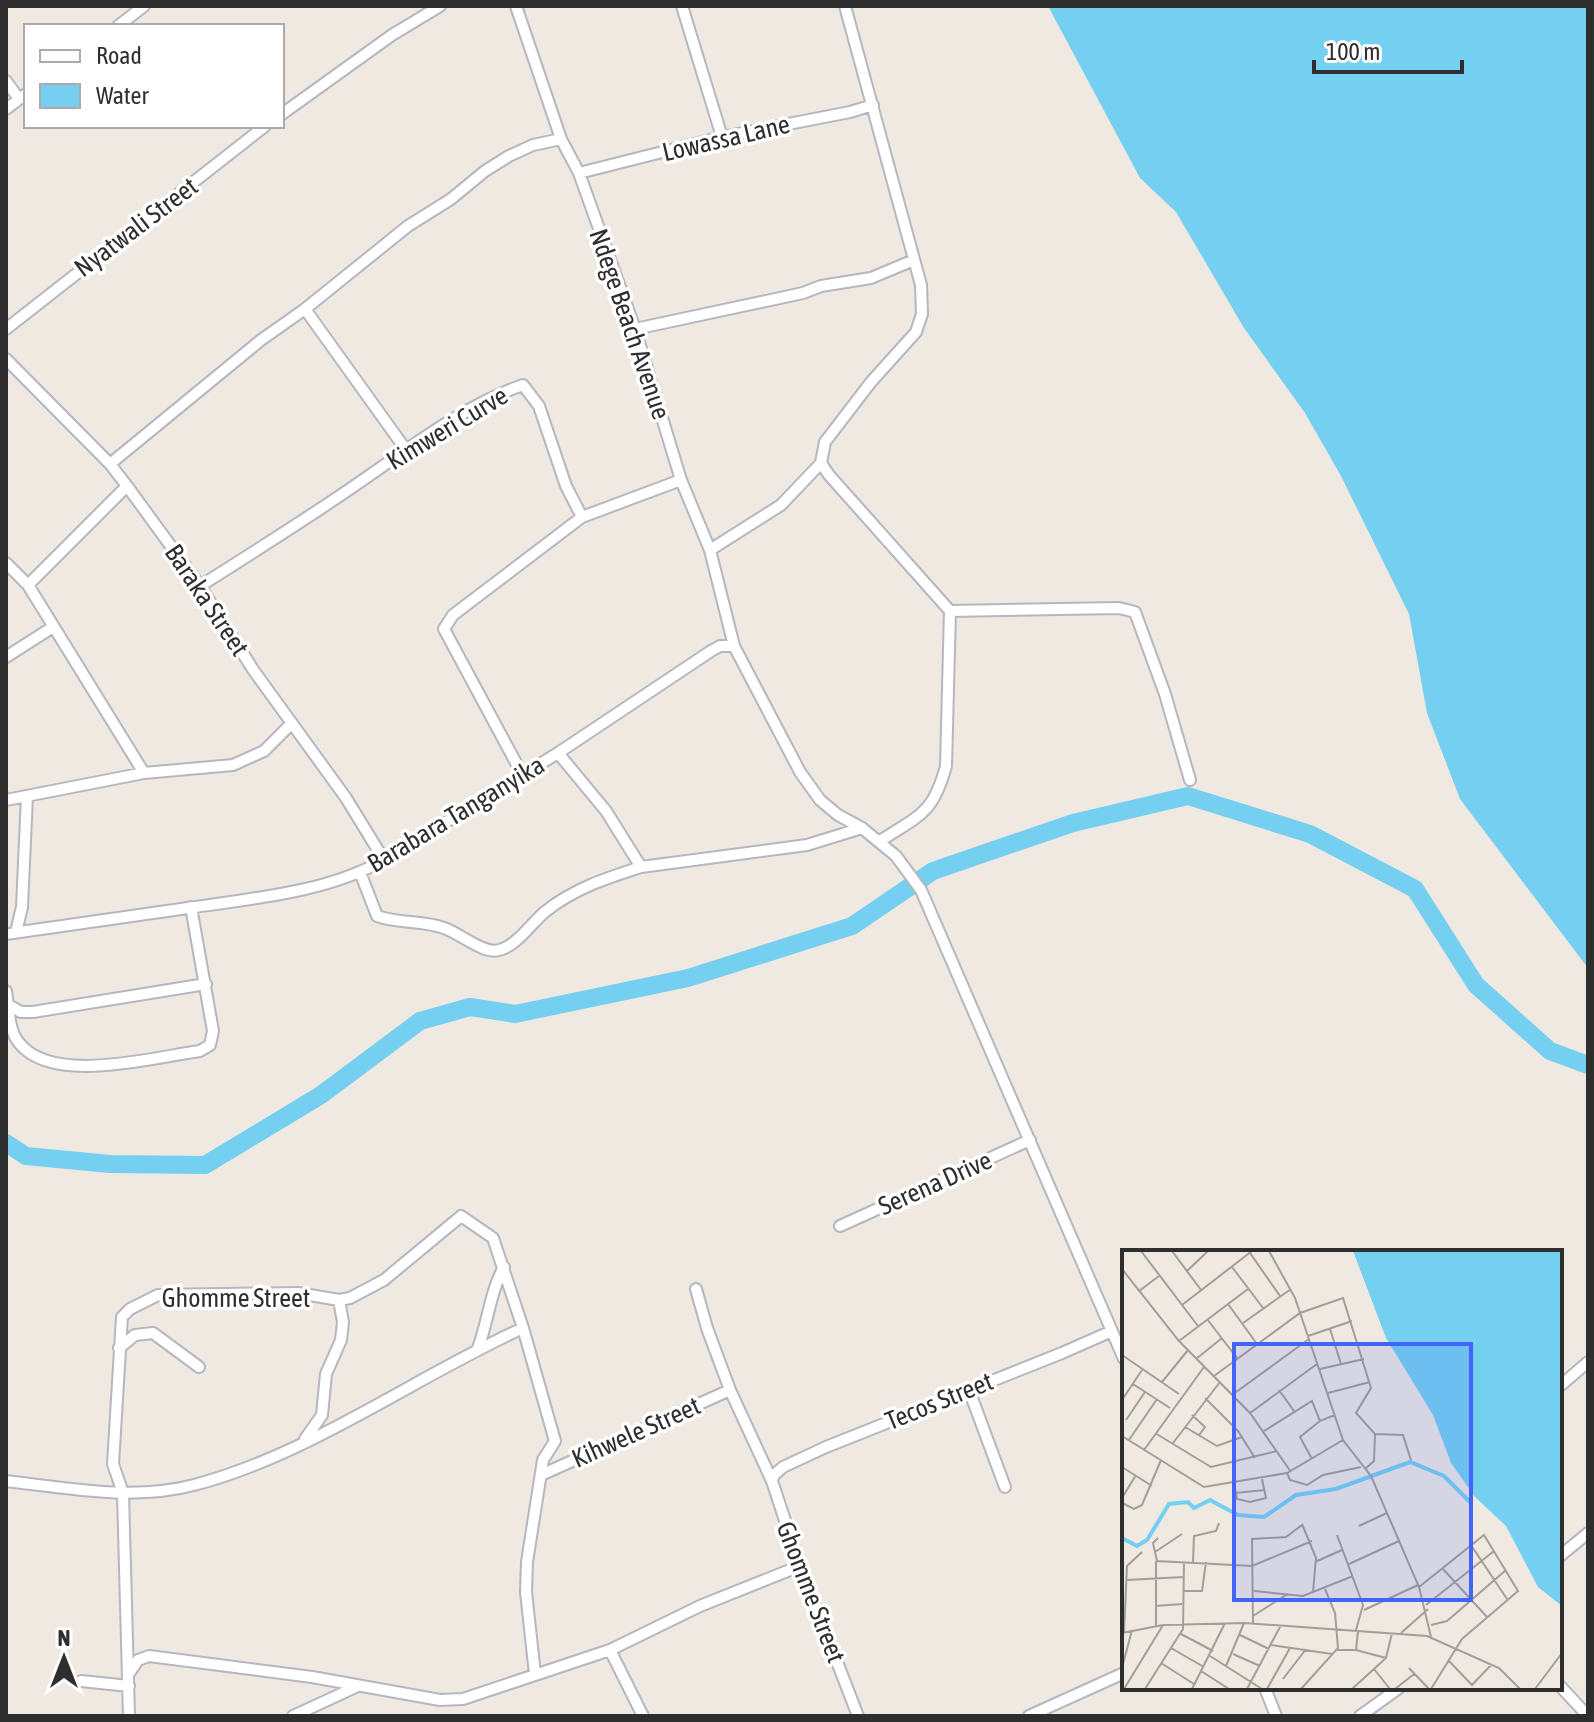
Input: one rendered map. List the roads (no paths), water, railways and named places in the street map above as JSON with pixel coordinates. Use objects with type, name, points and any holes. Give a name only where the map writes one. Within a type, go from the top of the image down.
[{"type":"street","points":[[121,24],[144,6]]},
{"type":"street","points":[[284,113],[392,35],[440,6]]},
{"type":"street","name":"Ndege Beach Avenue","points":[[516,6],[561,139],[579,173],[635,329],[681,480],[710,550],[734,646],[800,772],[829,808],[862,828],[896,856],[921,890],[1122,1354]]},
{"type":"street","points":[[682,6],[722,137]]},
{"type":"street","points":[[710,550],[781,505],[821,463],[825,442],[871,382],[916,332],[922,314],[923,296],[914,260],[845,6]]},
{"type":"street","points":[[6,81],[23,96],[6,109]]},
{"type":"street","name":"Lowassa Lane","points":[[579,173],[722,137],[873,105]]},
{"type":"street","name":"Nyatwali Street","points":[[6,329],[262,128]]},
{"type":"street","points":[[110,464],[261,340],[305,309],[408,226],[509,156],[533,145],[561,139]]},
{"type":"street","points":[[635,329],[803,293],[821,286],[871,278],[914,260]]},
{"type":"street","points":[[305,309],[406,450]]},
{"type":"street","name":"Baraka Street","points":[[6,359],[110,464],[127,486],[346,798],[384,860]]},
{"type":"street","name":"Kimweri Curve","points":[[200,586],[406,450],[497,394],[523,385],[539,406],[566,486],[582,517]]},
{"type":"street","points":[[821,463],[950,611],[946,766],[940,788],[936,800],[923,813],[880,841]]},
{"type":"street","points":[[522,774],[444,629],[453,615],[582,517],[681,480]]},
{"type":"street","points":[[28,585],[127,486]]},
{"type":"street","points":[[6,563],[28,585],[144,773]]},
{"type":"street","points":[[950,611],[1119,608],[1135,612],[1165,694],[1190,780]]},
{"type":"street","points":[[6,657],[53,627]]},
{"type":"street","name":"Barabara Tanganyika","points":[[11,933],[318,886],[360,872],[558,753],[711,651],[720,646],[734,646]]},
{"type":"street","points":[[6,800],[144,773],[233,765],[264,751],[292,723]]},
{"type":"street","points":[[558,753],[606,811],[641,867]]},
{"type":"street","points":[[11,933],[22,907],[27,796]]},
{"type":"street","points":[[360,872],[377,916],[392,921],[443,927],[490,952],[503,950],[546,911],[575,891],[641,867],[690,863],[807,845],[862,828]]},
{"type":"street","points":[[6,991],[14,1035],[31,1055],[52,1063],[107,1064],[200,1051],[210,1045],[213,1031],[191,907]]},
{"type":"street","points":[[8,1005],[21,1012],[33,1012],[206,984]]},
{"type":"street","name":"Serena Drive","points":[[840,1226],[1030,1140]]},
{"type":"street","name":"Ghomme Street","points":[[129,1716],[123,1493],[113,1464],[120,1325],[125,1313],[158,1295],[298,1293],[339,1300],[350,1298],[384,1280],[460,1217],[493,1238],[504,1267]]},
{"type":"street","points":[[504,1267],[555,1441],[543,1460],[527,1562],[526,1592],[535,1674]]},
{"type":"street","points":[[478,1348],[497,1279],[504,1267]]},
{"type":"street","name":"Ghomme Street","points":[[696,1289],[730,1390],[772,1481],[800,1566],[858,1716]]},
{"type":"street","points":[[304,1441],[322,1415],[326,1374],[341,1340],[343,1322],[339,1300]]},
{"type":"street","points":[[6,1481],[123,1493],[192,1485],[255,1463],[304,1441],[478,1348],[523,1328]]},
{"type":"street","name":"Tecos Street","points":[[772,1481],[783,1467],[826,1447],[1112,1331]]},
{"type":"street","points":[[119,1348],[135,1335],[153,1333],[199,1367]]},
{"type":"street","points":[[1562,1384],[1588,1362]]},
{"type":"street","name":"Kihwele Street","points":[[541,1475],[730,1390]]},
{"type":"street","points":[[969,1390],[1005,1487]]},
{"type":"street","points":[[1562,1555],[1586,1539]]},
{"type":"street","points":[[130,1672],[138,1660],[149,1656],[452,1701],[610,1650],[700,1606],[800,1566]]},
{"type":"street","points":[[610,1650],[643,1716]]},
{"type":"street","points":[[1029,1716],[1122,1674]]},
{"type":"street","points":[[81,1681],[129,1686]]},
{"type":"street","points":[[293,1716],[360,1685]]},
{"type":"street","points":[[1562,1688],[1588,1716]]},
{"type":"street","points":[[1266,1690],[1276,1716]]},
{"type":"street","points":[[1360,1716],[1396,1690]]},
{"type":"water","points":[[1048,6],[1588,6],[1588,968],[1460,799],[1427,713],[1409,614],[1341,476],[1305,413],[1244,328],[1176,212],[1140,178]]},
{"type":"waterway","points":[[6,1143],[26,1156],[110,1164],[205,1165],[321,1095],[420,1021],[470,1007],[515,1014],[688,978],[852,926],[933,871],[1073,823],[1188,796],[1310,834],[1415,889],[1476,985],[1550,1051],[1588,1065]]}]
